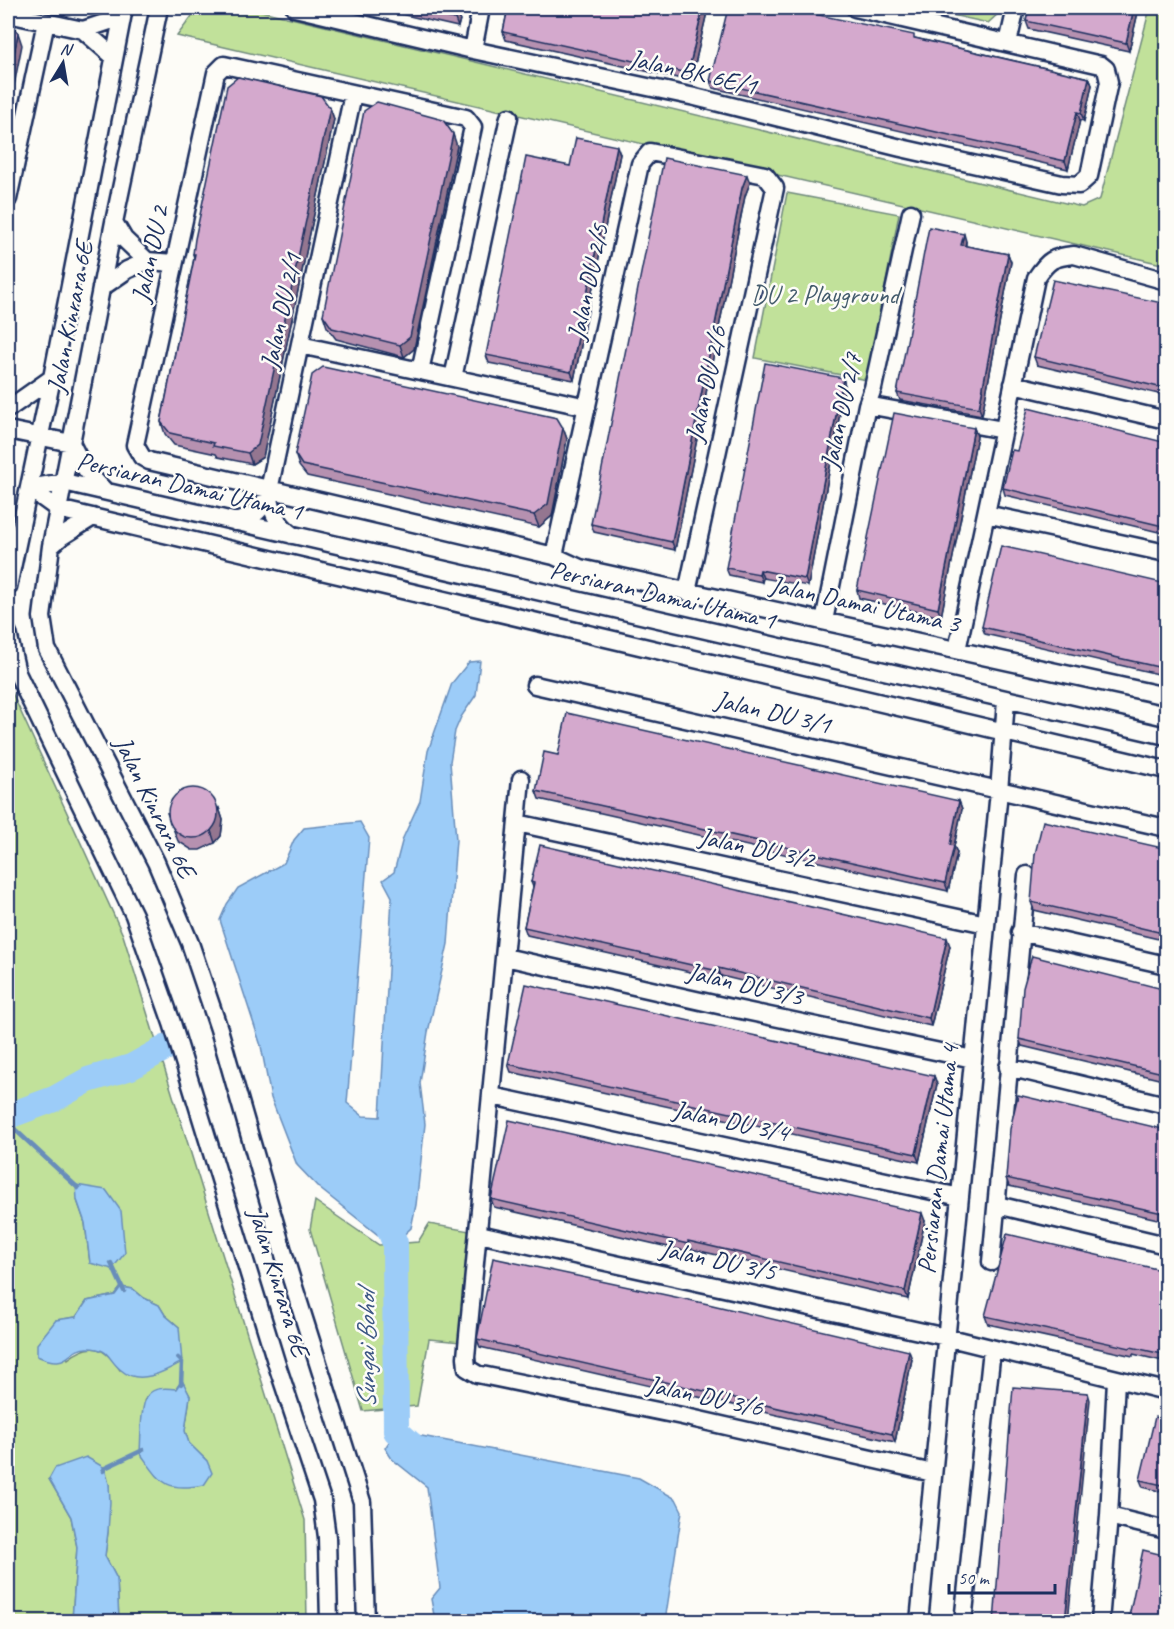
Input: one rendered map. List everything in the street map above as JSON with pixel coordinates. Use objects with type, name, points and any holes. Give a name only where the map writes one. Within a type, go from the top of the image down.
[{"type":"street","name":"Jalan Kinrara 6E","points":[[159,8],[114,222],[58,509],[42,617],[47,649],[156,862],[190,943],[219,1029],[287,1265],[362,1502],[366,1622]]},
{"type":"street","name":"Jalan BK 6E/1","points":[[295,8],[473,50],[695,97],[1051,182],[1071,186],[1079,185],[1089,176],[1109,82],[1106,69],[1095,62],[1008,43]]},
{"type":"street","points":[[473,50],[481,8]]},
{"type":"street","points":[[855,8],[1008,43],[1016,8]]},
{"type":"street","name":"Jalan Kinrara 6E","points":[[83,30],[123,12]]},
{"type":"street","name":"Jalan Kinrara 6E","points":[[8,587],[52,378],[123,12]]},
{"type":"street","points":[[8,14],[83,30],[114,57]]},
{"type":"street","points":[[8,199],[45,22]]},
{"type":"street","name":"Jalan DU 2","points":[[269,490],[149,461],[142,456],[135,445],[216,73],[224,65],[353,94]]},
{"type":"street","points":[[353,94],[466,118],[473,128],[420,371]]},
{"type":"street","name":"Jalan DU 2/1","points":[[235,522],[252,516],[264,506],[269,490],[353,94]]},
{"type":"street","points":[[453,378],[509,117]]},
{"type":"street","name":"Jalan DU 2/5","points":[[554,556],[640,164],[650,152],[765,175],[775,188]]},
{"type":"street","name":"Jalan DU 2/6","points":[[687,592],[775,188]]},
{"type":"street","name":"Jalan DU 2/7","points":[[824,621],[867,405],[873,388],[911,213]]},
{"type":"street","points":[[114,222],[124,239],[147,261]]},
{"type":"street","points":[[957,650],[1036,278],[1047,261],[1061,256],[1074,255],[1167,281]]},
{"type":"street","points":[[101,288],[127,270],[147,261],[174,263]]},
{"type":"street","points":[[300,345],[587,407]]},
{"type":"street","points":[[8,409],[52,378]]},
{"type":"street","points":[[1013,384],[1167,420]]},
{"type":"street","points":[[867,405],[1003,429]]},
{"type":"street","points":[[8,430],[71,443],[79,462],[106,492]]},
{"type":"street","name":"Persiaran Damai Utama 1","points":[[29,488],[64,482],[1006,701],[1167,736]]},
{"type":"street","name":"Persiaran Damai Utama 1","points":[[29,488],[58,509],[93,518],[1167,770]]},
{"type":"street","points":[[269,490],[274,516],[279,524],[292,535]]},
{"type":"street","name":"Jalan Damai Utama 3","points":[[269,490],[554,556],[580,568],[1167,696]]},
{"type":"street","points":[[986,514],[1167,553]]},
{"type":"street","points":[[51,546],[61,537],[93,518]]},
{"type":"street","name":"Jalan Kinrara 6E","points":[[8,633],[17,673],[134,915],[172,1023],[277,1365],[322,1500],[327,1537],[329,1622]]},
{"type":"street","name":"Jalan DU 3/1","points":[[535,685],[1167,828]]},
{"type":"street","name":"Persiaran Damai Utama 4","points":[[919,1622],[974,1059],[1006,701]]},
{"type":"street","points":[[479,1234],[522,779]]},
{"type":"street","name":"Jalan DU 3/2","points":[[517,823],[986,924]]},
{"type":"street","points":[[991,1262],[1027,875]]},
{"type":"street","points":[[1020,932],[1167,965]]},
{"type":"street","name":"Jalan DU 3/3","points":[[505,957],[974,1059]]},
{"type":"street","points":[[1008,1067],[1167,1105]]},
{"type":"street","name":"Jalan DU 3/4","points":[[492,1096],[960,1197]]},
{"type":"street","points":[[997,1205],[1167,1245]]},
{"type":"street","name":"Jalan DU 3/5","points":[[479,1234],[946,1337],[1167,1391]]},
{"type":"street","name":"Jalan DU 3/6","points":[[479,1234],[466,1357],[467,1368],[477,1374],[681,1416],[933,1473]]},
{"type":"street","points":[[963,1622],[992,1348]]},
{"type":"street","points":[[1100,1622],[1109,1516],[1116,1380]]},
{"type":"street","points":[[1109,1516],[1167,1530]]},
{"type":"green space","points":[[198,8],[249,8],[1082,207],[1100,199],[1150,8],[1166,8],[1166,265],[177,36]]},
{"type":"green space","points":[[920,8],[1001,8],[1000,12],[988,23]]},
{"type":"green space","name":"DU 2 Playground","points":[[787,193],[899,214],[867,380],[755,358]]},
{"type":"green space","points":[[8,684],[123,935],[305,1520],[307,1621],[119,1621],[117,1579],[105,1556],[109,1484],[49,1479],[71,1517],[77,1547],[72,1621],[8,1621]],"holes":[[[77,1200],[112,1268],[90,1263],[85,1223]],[[121,1287],[133,1289],[144,1298],[159,1305],[165,1315],[179,1327],[120,1370],[103,1351],[97,1349],[84,1350],[68,1359],[56,1320],[76,1317],[87,1301],[115,1295]],[[182,1381],[190,1396],[185,1431],[189,1444],[144,1401],[157,1390],[176,1389]]]},
{"type":"green space","points":[[315,1201],[379,1245],[418,1242],[429,1224],[470,1231],[461,1342],[429,1339],[417,1406],[363,1411],[310,1229]]},
{"type":"water","points":[[480,661],[476,695],[461,717],[455,731],[450,762],[456,840],[448,944],[428,1032],[420,1083],[425,1124],[416,1205],[411,1228],[395,1243],[382,1238],[319,1188],[297,1165],[271,1098],[261,1046],[220,920],[238,888],[284,863],[294,840],[304,828],[360,822],[369,838],[347,1103],[363,1116],[380,1117],[392,897],[383,880],[394,872],[403,838],[420,801],[428,751],[452,683],[469,662]]},
{"type":"water","points":[[76,1185],[106,1190],[121,1211],[125,1253],[112,1269],[90,1263],[85,1223],[77,1200]]},
{"type":"water","points":[[121,1287],[133,1289],[144,1298],[159,1305],[165,1315],[179,1327],[182,1362],[151,1376],[136,1377],[121,1370],[101,1350],[81,1349],[67,1358],[56,1361],[37,1356],[37,1344],[56,1320],[76,1317],[87,1301],[115,1295]]},
{"type":"water","points":[[182,1380],[190,1396],[185,1431],[189,1443],[207,1461],[212,1473],[204,1485],[191,1487],[172,1486],[165,1483],[140,1453],[145,1400],[151,1392],[157,1389],[176,1389]]},
{"type":"water","points":[[396,1431],[639,1478],[676,1499],[682,1511],[665,1621],[435,1621],[431,1599],[440,1588],[427,1487],[392,1459],[385,1448]]},
{"type":"water","points":[[86,1457],[105,1468],[109,1484],[110,1502],[105,1556],[117,1579],[119,1621],[72,1621],[77,1547],[71,1517],[49,1479],[55,1468]]},
{"type":"building","points":[[405,8],[458,8],[455,19]]},
{"type":"building","points":[[508,8],[703,8],[688,73],[503,32]]},
{"type":"building","points":[[728,8],[786,8],[914,35],[914,38],[1089,78],[1081,113],[1077,112],[1065,161],[710,81]]},
{"type":"building","points":[[1029,8],[1134,8],[1126,43],[1026,21]]},
{"type":"building","points":[[8,22],[11,22],[18,33],[8,84]]},
{"type":"building","points":[[238,77],[321,96],[330,108],[258,445],[248,453],[213,446],[214,443],[170,433],[161,422],[195,254],[193,254],[195,239],[227,86]]},
{"type":"building","points":[[377,102],[443,120],[453,134],[410,337],[400,345],[332,328],[323,315],[364,111]]},
{"type":"building","points":[[576,138],[617,146],[571,372],[486,355],[526,157],[570,166]]},
{"type":"building","points":[[664,158],[747,175],[742,188],[672,542],[591,524]]},
{"type":"building","points":[[929,227],[964,234],[961,245],[1008,254],[979,408],[897,393]]},
{"type":"building","points":[[1053,280],[1167,304],[1167,389],[1034,357]]},
{"type":"building","points":[[765,363],[843,378],[805,579],[760,570],[759,574],[726,568]]},
{"type":"building","points":[[323,367],[557,418],[563,428],[548,504],[534,515],[302,465],[295,454],[312,375]]},
{"type":"building","points":[[1028,408],[1167,443],[1167,527],[1003,488],[1012,450],[1017,451]]},
{"type":"building","points":[[894,413],[974,428],[938,609],[857,590]]},
{"type":"building","points":[[1001,546],[1167,584],[1167,669],[982,627]]},
{"type":"building","points":[[567,713],[959,801],[950,845],[954,846],[945,883],[536,791],[544,752],[558,755]]},
{"type":"building","points":[[193,788],[211,795],[218,813],[211,831],[193,838],[175,831],[168,813],[175,795]]},
{"type":"building","points":[[1043,821],[1167,849],[1167,934],[1031,902],[1035,854]]},
{"type":"building","points":[[540,845],[947,938],[929,1018],[718,968],[718,971],[524,927]]},
{"type":"building","points":[[1032,956],[1167,990],[1167,1074],[1019,1039],[1023,988]]},
{"type":"building","points":[[526,984],[934,1076],[916,1154],[508,1064]]},
{"type":"building","points":[[1018,1095],[1167,1130],[1167,1214],[1006,1178],[1010,1129]]},
{"type":"building","points":[[509,1120],[922,1213],[905,1291],[491,1199]]},
{"type":"building","points":[[1007,1234],[1161,1270],[1161,1267],[1167,1268],[1167,1355],[985,1316]]},
{"type":"building","points":[[493,1258],[708,1304],[909,1351],[892,1434],[477,1339]]},
{"type":"building","points":[[1013,1387],[1088,1393],[1065,1622],[994,1622]]},
{"type":"building","points":[[1155,1417],[1167,1420],[1167,1486],[1140,1480]]},
{"type":"building","points":[[1143,1550],[1167,1556],[1167,1622],[1128,1621]]},
{"type":"waterway","name":"Sungai Bohol","points":[[8,1116],[54,1099],[88,1080],[131,1067],[167,1047]]},
{"type":"waterway","points":[[8,1123],[78,1188]]},
{"type":"waterway","name":"Sungai Bohol","points":[[382,1211],[395,1243],[396,1431],[422,1454]]},
{"type":"waterway","points":[[111,1263],[124,1291]]},
{"type":"waterway","points":[[178,1358],[182,1362],[181,1384]]},
{"type":"waterway","points":[[103,1471],[143,1450]]}]
